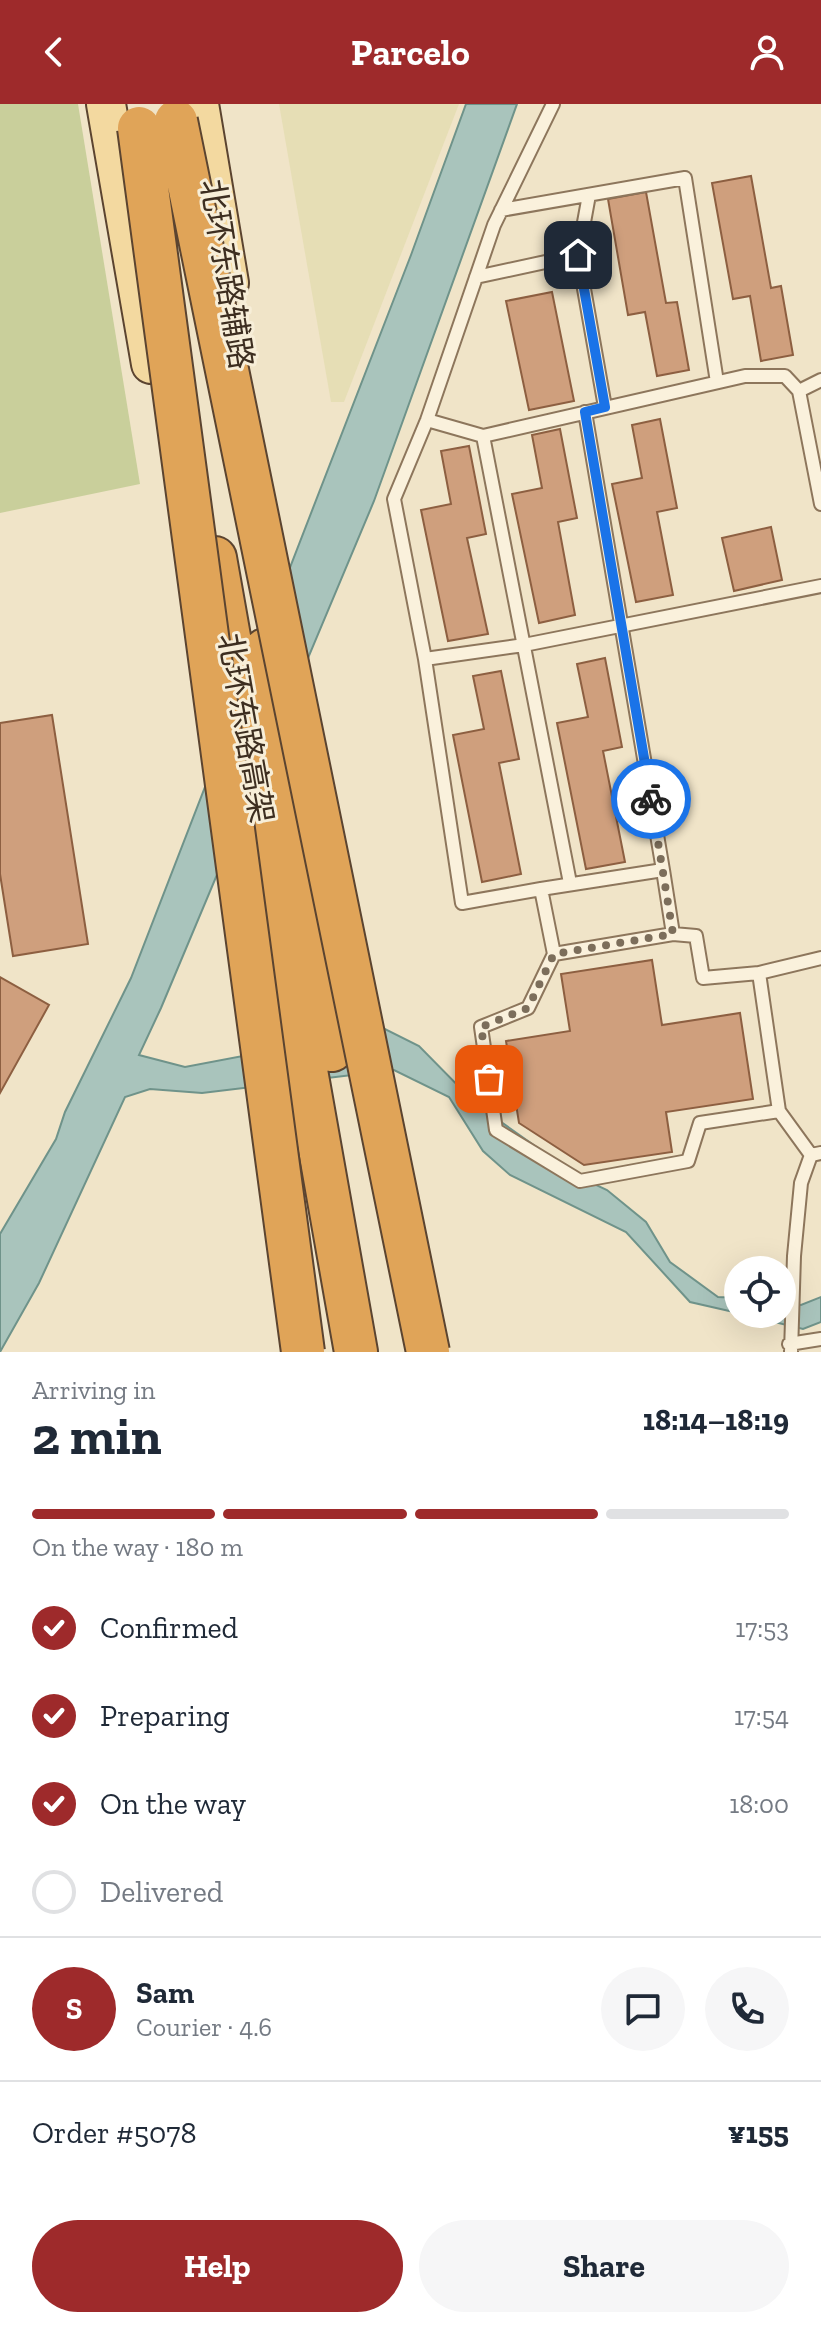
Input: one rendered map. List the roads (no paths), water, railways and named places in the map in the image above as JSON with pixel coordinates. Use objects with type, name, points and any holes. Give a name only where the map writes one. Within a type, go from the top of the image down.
[{"type":"highway","points":[[155,111],[235,849],[303,1352]]},
{"type":"highway","points":[[155,111],[428,1352]]},
{"type":"highway","name":"北环东路高架","points":[[155,111],[356,1352]]},
{"type":"highway","name":"北环东路高架","points":[[155,111],[385,1352]]},
{"type":"main road","name":"北环东路辅路","points":[[155,111],[256,445],[417,1352]]},
{"type":"main road","points":[[155,111],[193,603],[320,1352]]},
{"type":"lane","points":[[553,104],[501,210],[427,420],[394,499],[425,659],[462,903],[663,870]]},
{"type":"lane","points":[[501,210],[685,178],[717,382]]},
{"type":"lane","points":[[589,195],[578,255],[605,407]]},
{"type":"lane","points":[[476,277],[578,255]]},
{"type":"lane","points":[[427,420],[483,436],[745,376],[785,376],[799,391],[821,504]]},
{"type":"lane","points":[[799,391],[821,380]]},
{"type":"lane","points":[[585,412],[673,934]]},
{"type":"lane","points":[[483,436],[570,883]]},
{"type":"lane","points":[[425,659],[524,645],[821,586]]},
{"type":"lane","points":[[541,889],[554,954],[528,1008],[481,1027],[496,1130],[580,1181],[688,1161],[700,1123],[779,1111]]},
{"type":"lane","points":[[554,954],[673,934],[696,936],[703,978],[759,973],[821,958]]},
{"type":"lane","points":[[759,973],[779,1111],[816,1154],[801,1183],[790,1348],[821,1339]]},
{"type":"water","points":[[466,104],[517,104],[374,501],[139,1055],[185,1067],[385,1029],[419,1046],[477,1105],[579,1177],[607,1190],[646,1222],[670,1262],[718,1297],[724,1297],[724,1310],[690,1302],[626,1232],[510,1175],[483,1151],[449,1097],[394,1070],[202,1093],[150,1089],[125,1097],[39,1283],[0,1352],[0,1234],[56,1139],[65,1112],[131,978],[411,255]]},
{"type":"water","points":[[821,1297],[821,1322],[803,1329],[796,1327],[796,1304]]}]
